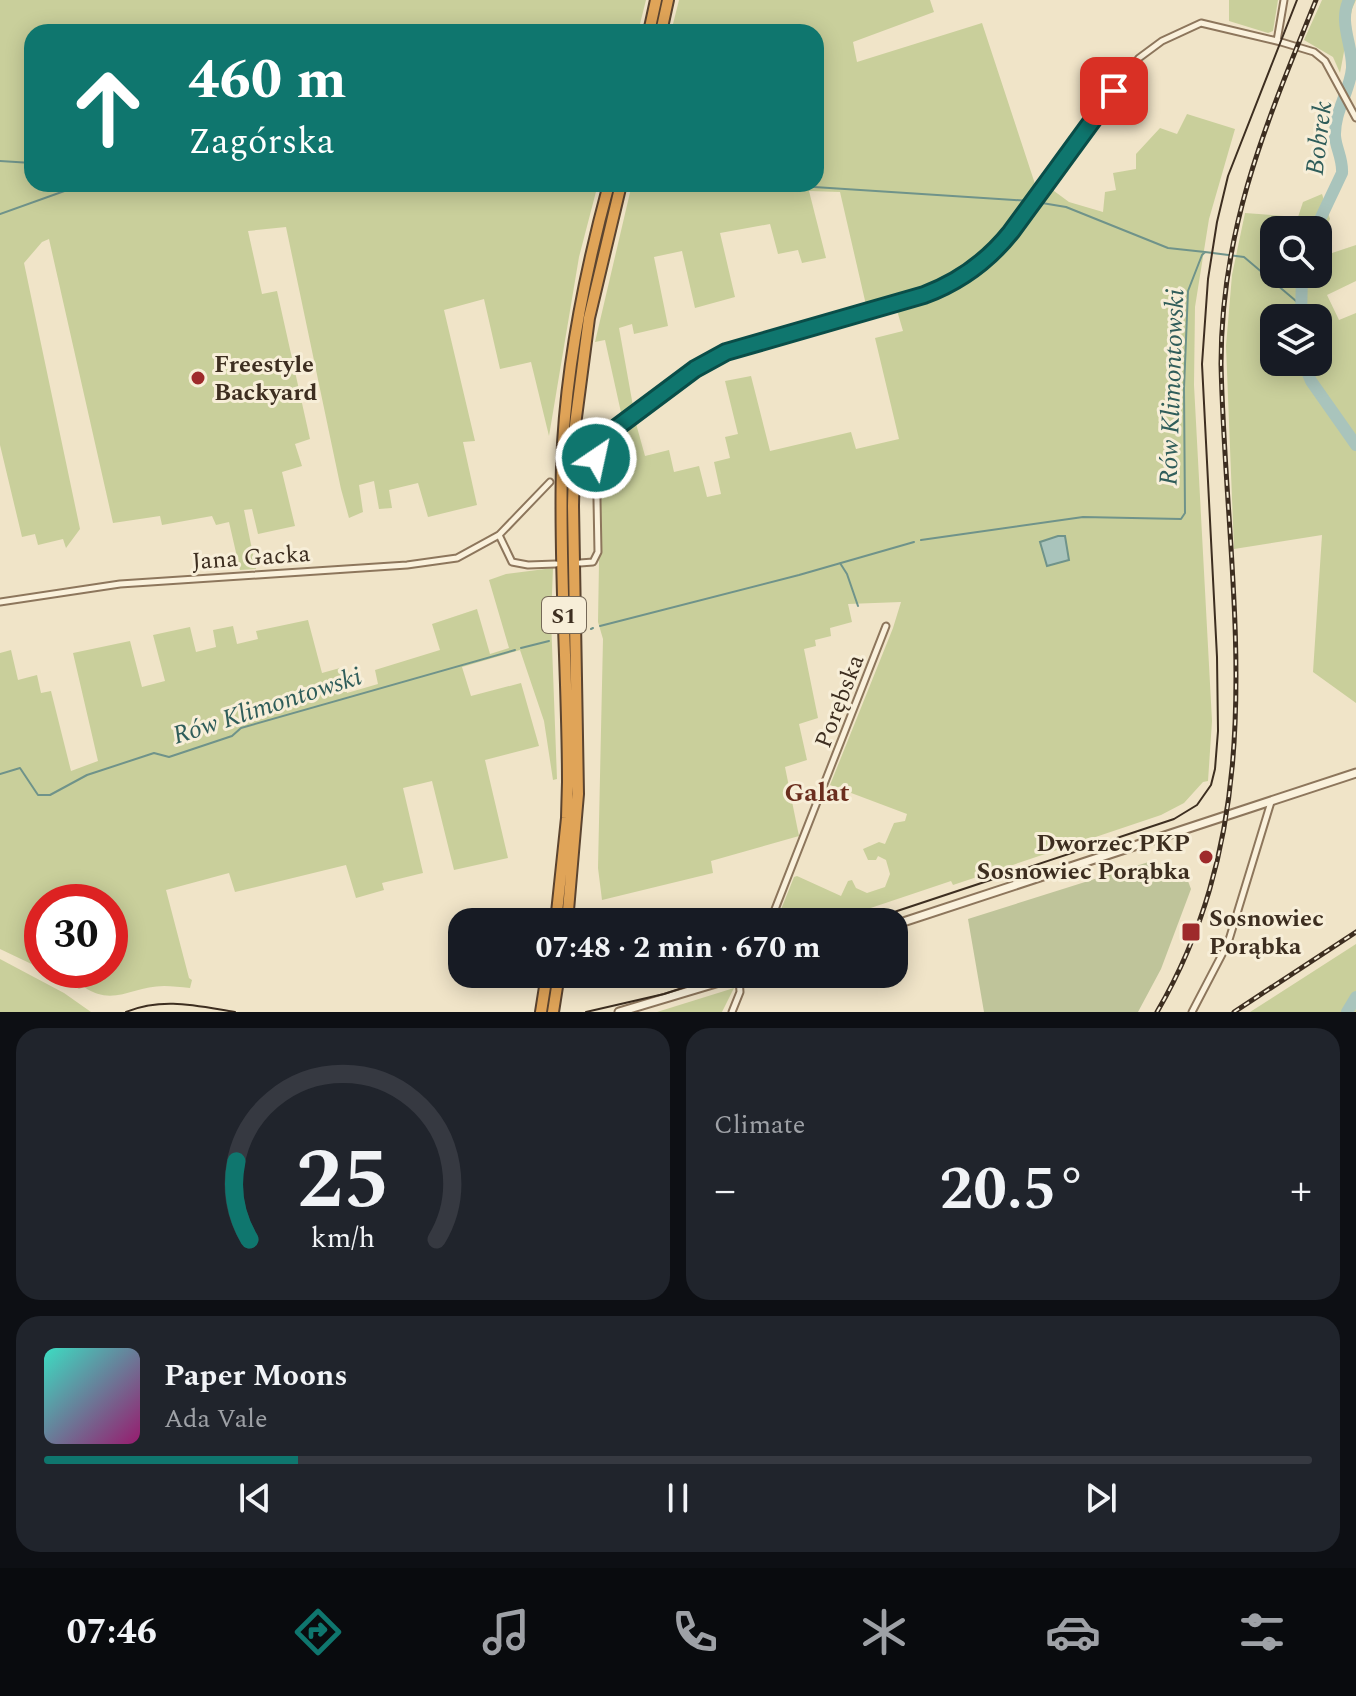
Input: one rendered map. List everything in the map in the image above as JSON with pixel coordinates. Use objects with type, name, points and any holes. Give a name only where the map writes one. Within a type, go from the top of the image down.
[{"type":"highway","points":[[651,24],[656,0]]},
{"type":"highway","points":[[663,24],[668,0]]},
{"type":"highway","name":"S1","points":[[557,908],[568,782],[562,548],[565,416],[579,310],[607,192]]},
{"type":"highway","name":"S1","points":[[568,908],[578,794],[573,506],[575,425],[589,318],[619,192]]},
{"type":"highway","points":[[541,1012],[545,988]]},
{"type":"highway","points":[[553,1012],[557,988]]},
{"type":"street","points":[[1277,41],[1284,0]]},
{"type":"street","points":[[580,563],[597,559],[596,447],[605,436],[714,357],[745,345],[924,295],[963,277],[989,257],[1130,70],[1146,52],[1162,41],[1205,22],[1314,52],[1329,65],[1356,118]]},
{"type":"street","name":"Jana Gacka","points":[[0,602],[120,584],[438,562],[457,558],[499,535],[550,482]]},
{"type":"street","points":[[499,535],[512,562],[556,564]]},
{"type":"street","name":"Porębska","points":[[775,908],[886,626]]},
{"type":"street","points":[[908,920],[1354,774]]},
{"type":"street","points":[[1192,1012],[1228,943],[1271,801]]},
{"type":"street","points":[[619,1012],[699,988]]},
{"type":"street","points":[[732,1012],[740,988]]},
{"type":"green space","points":[[0,0],[646,0],[640,24],[24,24],[24,192],[596,192],[579,257],[549,436],[531,362],[500,369],[484,299],[444,310],[475,441],[463,442],[477,505],[428,517],[418,483],[389,490],[392,508],[379,509],[374,481],[359,485],[363,512],[349,518],[286,227],[248,231],[262,294],[277,291],[310,439],[295,444],[302,466],[282,472],[295,526],[258,534],[252,509],[244,510],[256,569],[240,570],[229,522],[216,525],[212,516],[162,525],[160,516],[113,523],[49,239],[42,242],[24,263],[80,529],[66,548],[63,539],[38,545],[35,534],[22,537],[0,445]]},
{"type":"green space","points":[[679,0],[930,0],[934,12],[853,42],[857,62],[982,23],[1036,187],[998,239],[971,264],[933,283],[866,305],[840,192],[824,191],[824,24],[673,24]]},
{"type":"green space","points":[[1229,0],[1278,0],[1273,31],[1268,33],[1229,21]]},
{"type":"green space","points":[[1322,0],[1356,0],[1340,73],[1333,57],[1304,40]]},
{"type":"green space","points":[[1187,114],[1235,129],[1209,219],[1195,307],[1194,385],[1212,721],[1208,781],[1203,782],[1184,803],[1161,815],[953,885],[951,881],[871,908],[782,908],[797,876],[841,896],[848,881],[852,880],[856,888],[867,893],[885,887],[890,874],[886,860],[878,856],[876,860],[868,860],[863,849],[879,842],[885,844],[894,823],[905,821],[907,814],[830,785],[901,602],[848,604],[852,622],[830,628],[831,636],[815,640],[816,646],[804,649],[818,718],[799,724],[807,760],[785,767],[799,836],[711,861],[713,873],[602,900],[598,868],[603,639],[598,622],[601,445],[635,420],[645,456],[669,450],[674,472],[699,466],[707,497],[721,494],[714,462],[730,458],[725,437],[738,434],[725,381],[751,376],[770,451],[851,432],[856,449],[899,439],[875,338],[903,331],[896,307],[932,296],[977,274],[1013,239],[1050,188],[1069,202],[1103,212],[1105,192],[1116,190],[1113,173],[1136,169],[1136,154],[1160,128],[1177,134]]},
{"type":"green space","points":[[630,192],[809,192],[826,258],[802,263],[798,250],[778,254],[770,224],[720,233],[735,297],[695,308],[682,251],[654,257],[668,326],[634,334],[632,324],[619,328],[633,406],[622,417],[605,340],[595,342]]},
{"type":"green space","points":[[1322,194],[1329,216],[1298,216],[1303,202]]},
{"type":"green space","points":[[1245,213],[1285,216],[1260,216],[1260,288],[1332,288],[1332,253],[1356,245],[1356,281],[1327,295],[1331,304],[1260,304],[1260,376],[1332,376],[1332,305],[1339,320],[1356,313],[1356,703],[1313,672],[1322,535],[1234,549],[1226,346],[1232,275]]},
{"type":"green space","points":[[553,568],[551,619],[557,779],[553,780],[544,721],[520,650],[462,667],[471,696],[521,683],[539,746],[485,760],[508,858],[454,870],[432,781],[403,788],[423,873],[382,883],[384,890],[356,898],[346,865],[235,892],[229,873],[166,890],[192,980],[190,988],[153,987],[104,995],[86,988],[128,988],[128,884],[24,884],[24,960],[0,949],[0,653],[11,650],[18,680],[37,675],[41,693],[51,691],[71,771],[98,761],[73,653],[130,641],[142,687],[165,681],[153,635],[190,627],[196,652],[216,647],[213,630],[233,626],[237,644],[258,639],[256,631],[308,620],[322,673],[340,668],[347,693],[378,684],[375,670],[440,650],[432,624],[477,609],[490,654],[509,648],[489,580],[506,574]]},
{"type":"green space","points":[[1155,860],[1162,875],[1183,868],[1191,889],[1161,969],[1138,1012],[984,1012],[968,919]]},
{"type":"green space","points":[[1356,944],[1356,1012],[1250,1012]]},
{"type":"green space","points":[[0,959],[24,972],[24,988],[55,988],[91,1012],[0,1012]]},
{"type":"green space","points":[[734,988],[722,1012],[657,1012]]},
{"type":"water","points":[[1065,536],[1069,560],[1047,566],[1040,542]]},
{"type":"waterway","name":"Bobrek","points":[[1322,216],[1342,173],[1335,127],[1352,68],[1345,25],[1349,0]]},
{"type":"waterway","points":[[0,161],[24,162]]},
{"type":"waterway","points":[[824,188],[1030,201]]},
{"type":"waterway","points":[[0,214],[62,192]]},
{"type":"waterway","points":[[1036,202],[1066,207],[1168,248],[1205,252]]},
{"type":"waterway","name":"Rów Klimontowski","points":[[921,540],[1083,517],[1181,519],[1185,513],[1184,388],[1188,291],[1202,255],[1205,252],[1244,257],[1296,301],[1302,302]]},
{"type":"waterway","name":"Bobrek","points":[[1301,304],[1302,288]]},
{"type":"waterway","name":"Bobrek","points":[[1309,376],[1356,445]]},
{"type":"waterway","name":"Rów Klimontowski","points":[[600,626],[914,542]]},
{"type":"waterway","points":[[840,563],[858,606]]},
{"type":"waterway","name":"Rów Klimontowski","points":[[521,648],[549,641]]},
{"type":"waterway","name":"Rów Klimontowski","points":[[0,774],[20,768],[38,795],[50,795],[87,775],[154,753],[169,757],[232,736],[241,728],[515,650]]},
{"type":"waterway","name":"Bobrek","points":[[1347,1012],[1356,997]]},
{"type":"tram line","points":[[906,908],[1174,819],[1197,805],[1211,785],[1218,731],[1202,364],[1208,279],[1228,176],[1297,0]]},
{"type":"tram line","points":[[586,1012],[682,988]]},
{"type":"tram line","points":[[126,1012],[167,1004],[235,1012]]},
{"type":"railway","points":[[1157,1012],[1194,934],[1218,856],[1231,776],[1236,695],[1235,613],[1221,364],[1229,267],[1238,222],[1264,134],[1316,0]]},
{"type":"railway","points":[[1234,1012],[1356,932]]},
{"type":"place","name":"Freestyle Backyard","points":[[198,378]]},
{"type":"place","name":"Dworzec PKP Sosnowiec Porąbka","points":[[1206,857]]},
{"type":"place","name":"Sosnowiec Porąbka","points":[[1191,932]]},
{"type":"district","name":"Galat","points":[[817,792]]},
{"type":"route","points":[[596,458],[600,440],[714,357],[745,345],[924,295],[974,269],[1011,232],[1114,91]]}]
